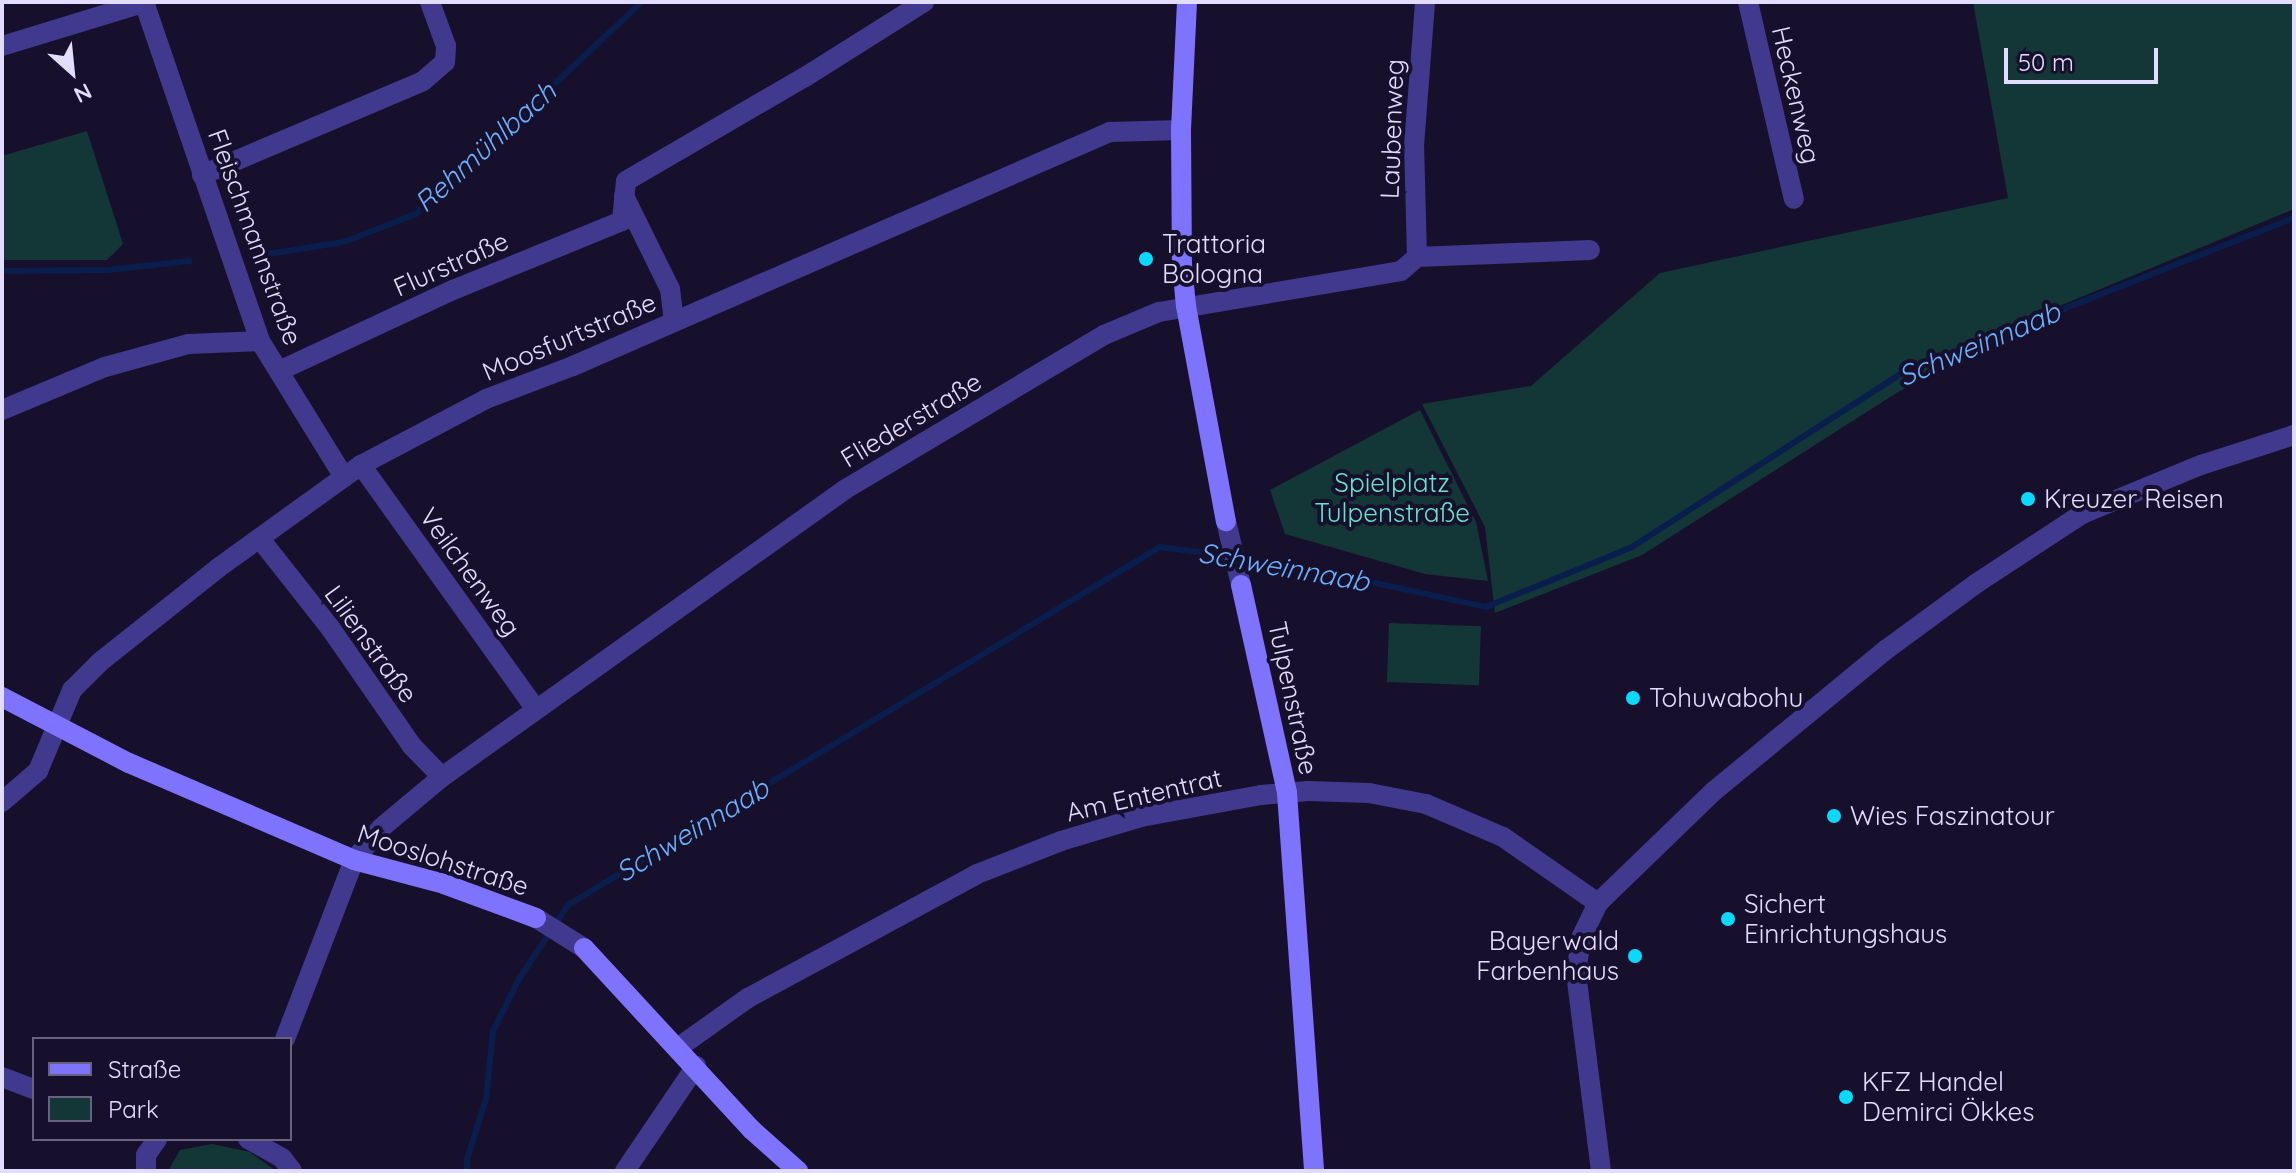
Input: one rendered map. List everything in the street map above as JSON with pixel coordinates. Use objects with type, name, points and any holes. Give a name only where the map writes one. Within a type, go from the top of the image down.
[{"type":"street","points":[[2,46],[145,2]]},
{"type":"street","name":"Fleischmannstraße","points":[[145,2],[260,341],[344,477]]},
{"type":"street","points":[[202,175],[423,81],[445,62],[446,46],[430,2]]},
{"type":"street","name":"Flurstraße","points":[[279,371],[453,290],[622,221],[626,181],[805,77],[924,2]]},
{"type":"street","name":"Tulpenstraße","points":[[1187,2],[1181,130],[1186,306],[1226,521],[1287,793],[1314,1171]]},
{"type":"street","name":"Laubenweg","points":[[1417,257],[1414,146],[1425,2]]},
{"type":"street","name":"Heckenweg","points":[[1748,2],[1794,199]]},
{"type":"street","name":"Moosfurtstraße","points":[[2,802],[38,771],[72,690],[100,662],[218,568],[361,465],[486,399],[1110,132],[1181,130]]},
{"type":"street","points":[[624,195],[670,289],[674,321]]},
{"type":"street","name":"Fliederstraße","points":[[286,1037],[354,860],[381,828],[442,777],[844,490],[1104,335],[1159,312],[1401,271],[1417,257],[1590,250]]},
{"type":"street","points":[[2,410],[105,367],[188,344],[260,341]]},
{"type":"street","points":[[1601,1171],[1576,972],[1582,936],[1598,903],[1714,791],[1887,649],[1977,583],[2082,514],[2201,465],[2294,435]]},
{"type":"street","name":"Veilchenweg","points":[[361,465],[536,709]]},
{"type":"street","name":"Lilienstraße","points":[[260,539],[331,629],[412,746],[442,777]]},
{"type":"street","name":"Mooslohstraße","points":[[2,697],[58,728],[354,860],[444,884],[536,918],[584,948],[679,1047],[752,1130],[798,1171]]},
{"type":"street","name":"Am Ententrat","points":[[679,1047],[692,1035],[773,984],[977,874],[1061,841],[1141,817],[1287,793],[1369,793],[1426,804],[1503,837],[1598,903]]},
{"type":"street","points":[[625,1171],[696,1066]]},
{"type":"street","points":[[2,1077],[32,1088]]},
{"type":"street","points":[[146,1171],[146,1155],[155,1141]]},
{"type":"street","points":[[252,1141],[282,1158],[292,1171]]},
{"type":"green space","points":[[1973,2],[2294,2],[2294,209],[2035,316],[1898,392],[1642,555],[1495,613],[1485,527],[1422,404],[1531,386],[1660,273],[2008,198]]},
{"type":"green space","points":[[87,131],[123,244],[107,260],[2,260],[2,156]]},
{"type":"green space","name":"Spielplatz Tulpenstraße","points":[[1420,410],[1476,522],[1488,581],[1425,574],[1285,534],[1270,490]]},
{"type":"green space","points":[[1389,623],[1481,626],[1479,685],[1387,682]]},
{"type":"green space","points":[[212,1144],[250,1152],[276,1171],[168,1171],[180,1150]]},
{"type":"waterway","name":"Rehmühlbach","points":[[255,256],[344,242],[416,214],[642,2]]},
{"type":"waterway","name":"Schweinnaab","points":[[1239,558],[1292,565],[1486,607],[1632,547],[1902,373],[2294,218]]},
{"type":"waterway","name":"Rehmühlbach","points":[[2,271],[108,270],[190,261]]},
{"type":"waterway","name":"Schweinnaab","points":[[467,1171],[467,1159],[486,1099],[493,1031],[519,979],[568,905],[1160,547],[1228,556]]},
{"type":"place","name":"Trattoria Bologna","points":[[1146,259]]},
{"type":"place","name":"Kreuzer Reisen","points":[[2028,499]]},
{"type":"place","name":"Tohuwabohu","points":[[1633,698]]},
{"type":"place","name":"Wies Faszinatour","points":[[1834,816]]},
{"type":"place","name":"Sichert Einrichtungshaus","points":[[1728,919]]},
{"type":"place","name":"Bayerwald Farbenhaus","points":[[1635,956]]},
{"type":"place","name":"KFZ Handel Demirci Ökkes","points":[[1846,1097]]}]
